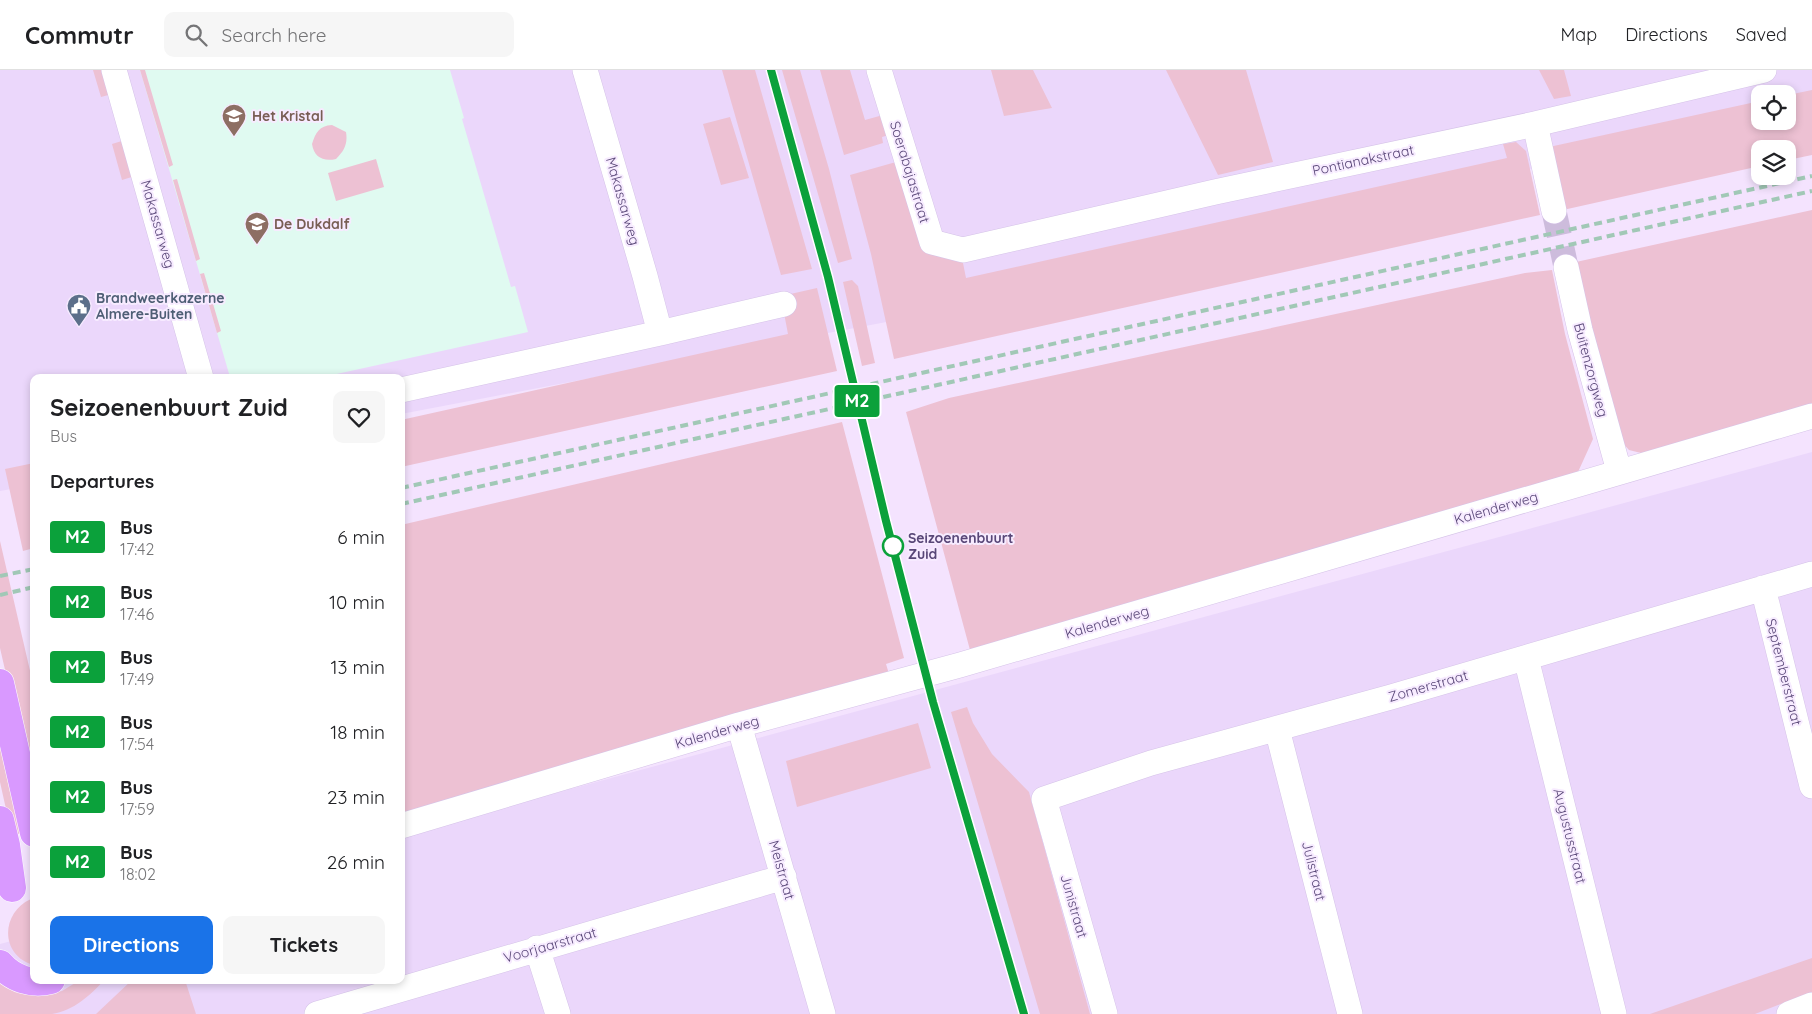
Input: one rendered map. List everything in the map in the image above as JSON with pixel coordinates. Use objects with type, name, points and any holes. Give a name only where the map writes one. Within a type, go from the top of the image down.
[{"type":"main road","points":[[0,683],[30,816]]},
{"type":"main road","points":[[0,820],[15,889]]},
{"type":"main road","points":[[0,964],[16,977],[30,982]]},
{"type":"street","name":"Makassarweg","points":[[114,70],[200,374]]},
{"type":"street","name":"Makassarweg","points":[[585,70],[660,333]]},
{"type":"street","name":"Soerabajastraat","points":[[879,70],[932,242],[963,250]]},
{"type":"street","name":"Pontianakstraat","points":[[963,250],[1215,192],[1535,124],[1764,70]]},
{"type":"street","points":[[1535,124],[1554,211]]},
{"type":"street","name":"Buitenzorgweg","points":[[1566,267],[1580,330],[1619,472]]},
{"type":"street","points":[[405,389],[784,304]]},
{"type":"street","name":"Kalenderweg","points":[[405,825],[740,725],[960,665],[1812,416]]},
{"type":"street","name":"Zomerstraat","points":[[1044,799],[1151,763],[1526,658],[1812,574]]},
{"type":"street","name":"Septemberstraat","points":[[1763,588],[1812,786]]},
{"type":"street","name":"Augustusstraat","points":[[1526,658],[1614,1014]]},
{"type":"street","name":"Meistraat","points":[[740,725],[823,1014]]},
{"type":"street","name":"Julistraat","points":[[1277,729],[1350,1014]]},
{"type":"street","name":"Junistraat","points":[[1044,799],[1105,1014]]},
{"type":"street","name":"Voorjaarstraat","points":[[317,1014],[784,877]]},
{"type":"street","points":[[538,948],[558,1014]]},
{"type":"street","points":[[1789,1014],[1812,1005]]},
{"type":"shaded area","points":[[0,70],[1812,70],[1812,102],[1796,106],[1796,85],[1751,85],[1751,116],[897,320],[405,413],[405,374],[30,374],[30,486],[0,491]]},
{"type":"shaded area","points":[[93,70],[105,70],[112,94],[101,97]]},
{"type":"shaded area","points":[[140,70],[450,70],[464,118],[462,119],[511,287],[515,286],[528,332],[337,374],[229,374]]},
{"type":"shaded area","points":[[140,70],[145,70],[173,165],[169,167]]},
{"type":"shaded area","points":[[722,70],[755,70],[812,269],[781,275]]},
{"type":"shaded area","points":[[782,70],[800,70],[829,169],[852,259],[838,263]]},
{"type":"shaded area","points":[[820,70],[850,70],[865,120],[883,115],[889,135],[882,137],[883,143],[844,155]]},
{"type":"shaded area","points":[[991,70],[1033,70],[1052,108],[1004,116]]},
{"type":"shaded area","points":[[1166,70],[1246,70],[1273,162],[1218,175]]},
{"type":"shaded area","points":[[1539,70],[1564,70],[1571,96],[1554,99]]},
{"type":"shaded area","points":[[1812,90],[1812,155],[1796,158],[1796,140],[1751,140],[1751,168],[1563,210],[1549,147],[1751,103],[1751,130],[1796,130],[1796,93]]},
{"type":"shaded area","points":[[730,117],[749,178],[721,185],[703,124]]},
{"type":"shaded area","points":[[332,125],[346,132],[346,144],[336,159],[327,160],[317,155],[312,144],[319,130]]},
{"type":"shaded area","points":[[125,140],[135,176],[122,180],[112,144]]},
{"type":"shaded area","points":[[1516,142],[1526,151],[1540,215],[894,359],[871,254],[850,175],[896,162],[932,253],[939,257],[962,258],[966,278],[1507,158],[1503,144]]},
{"type":"shaded area","points":[[376,159],[384,187],[336,201],[328,173]]},
{"type":"shaded area","points":[[177,179],[200,259],[196,261],[173,180]]},
{"type":"shaded area","points":[[1812,210],[1812,404],[1645,454],[1629,450],[1618,438],[1576,262]]},
{"type":"shaded area","points":[[1552,270],[1565,334],[1593,439],[1578,472],[970,650],[906,412],[949,398],[1525,273]]},
{"type":"shaded area","points":[[204,273],[221,331],[217,333],[200,274]]},
{"type":"shaded area","points":[[852,280],[858,286],[875,363],[862,366],[843,282]]},
{"type":"shaded area","points":[[817,288],[837,371],[405,466],[405,419],[788,334],[784,313],[786,295]]},
{"type":"shaded area","points":[[842,422],[904,658],[886,664],[889,674],[405,814],[405,524]]},
{"type":"shaded area","points":[[1812,452],[1812,1014],[0,1014],[0,944],[30,936],[30,984],[405,984],[405,834]]},
{"type":"shaded area","points":[[30,464],[30,549],[23,551],[5,469]]},
{"type":"shaded area","points":[[0,541],[30,671],[30,779],[0,648]]},
{"type":"shaded area","points":[[967,707],[973,723],[992,754],[1029,792],[1090,1014],[1040,1014],[951,712]]},
{"type":"shaded area","points":[[0,720],[25,832],[12,836],[0,782]]},
{"type":"shaded area","points":[[918,723],[931,768],[797,807],[786,761]]},
{"type":"shaded area","points":[[30,900],[30,963],[15,953],[10,944],[8,934],[9,924],[21,905]]},
{"type":"shaded area","points":[[1812,958],[1812,992],[1755,1014],[1650,1014]]},
{"type":"shaded area","points":[[0,980],[47,994],[62,991],[73,984],[100,984],[81,1001],[67,1010],[52,1014],[0,1014]]},
{"type":"shaded area","points":[[128,984],[186,984],[196,1014],[96,1014]]},
{"type":"tunnel","points":[[1554,211],[1566,267]]},
{"type":"railway","points":[[405,487],[1812,176]]},
{"type":"railway","points":[[405,503],[1812,191]]},
{"type":"railway","points":[[0,576],[30,570]]},
{"type":"railway","points":[[0,595],[30,588]]},
{"type":"bus line","name":"M2","points":[[771,70],[828,277],[886,521],[933,702],[1024,1014]]},
{"type":"place","name":"Het Kristal","points":[[234,137]]},
{"type":"place","name":"De Dukdalf","points":[[257,245]]},
{"type":"place","name":"Brandweerkazerne Almere-Buiten","points":[[79,327]]},
{"type":"place","name":"Seizoenenbuurt Zuid","points":[[893,546]]}]
